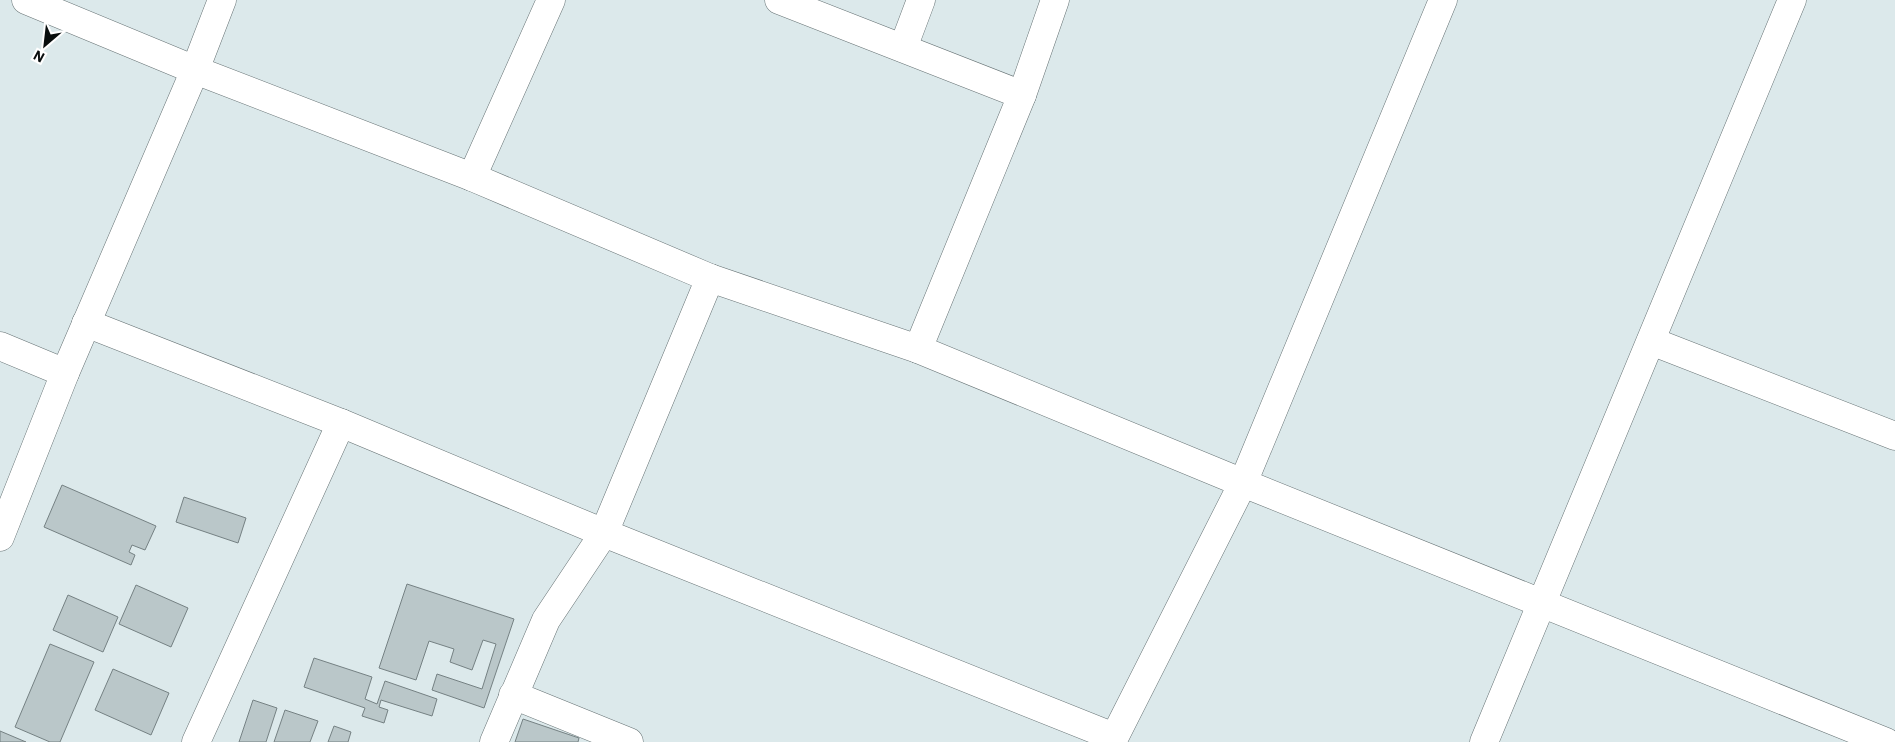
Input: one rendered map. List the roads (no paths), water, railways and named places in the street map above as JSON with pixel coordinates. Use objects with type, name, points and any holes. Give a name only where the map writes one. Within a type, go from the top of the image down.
[{"type":"street","points":[[26,0],[195,70],[472,177],[710,278],[918,349],[1243,483],[1886,742]]},
{"type":"street","points":[[0,537],[64,373],[195,70],[222,0]]},
{"type":"street","points":[[472,177],[551,0]]},
{"type":"street","points":[[778,0],[1022,95]]},
{"type":"street","points":[[902,48],[921,0]]},
{"type":"street","points":[[918,349],[1022,95],[1055,0]]},
{"type":"street","points":[[86,323],[341,423],[604,533],[1113,740],[1243,483],[1443,0]]},
{"type":"street","points":[[1484,742],[1540,602],[1651,341],[1792,0]]},
{"type":"street","points":[[494,742],[546,620],[604,533],[710,278]]},
{"type":"street","points":[[1651,341],[1895,436]]},
{"type":"street","points":[[0,346],[64,373]]},
{"type":"street","points":[[196,742],[341,423]]},
{"type":"street","points":[[513,695],[629,742]]}]
